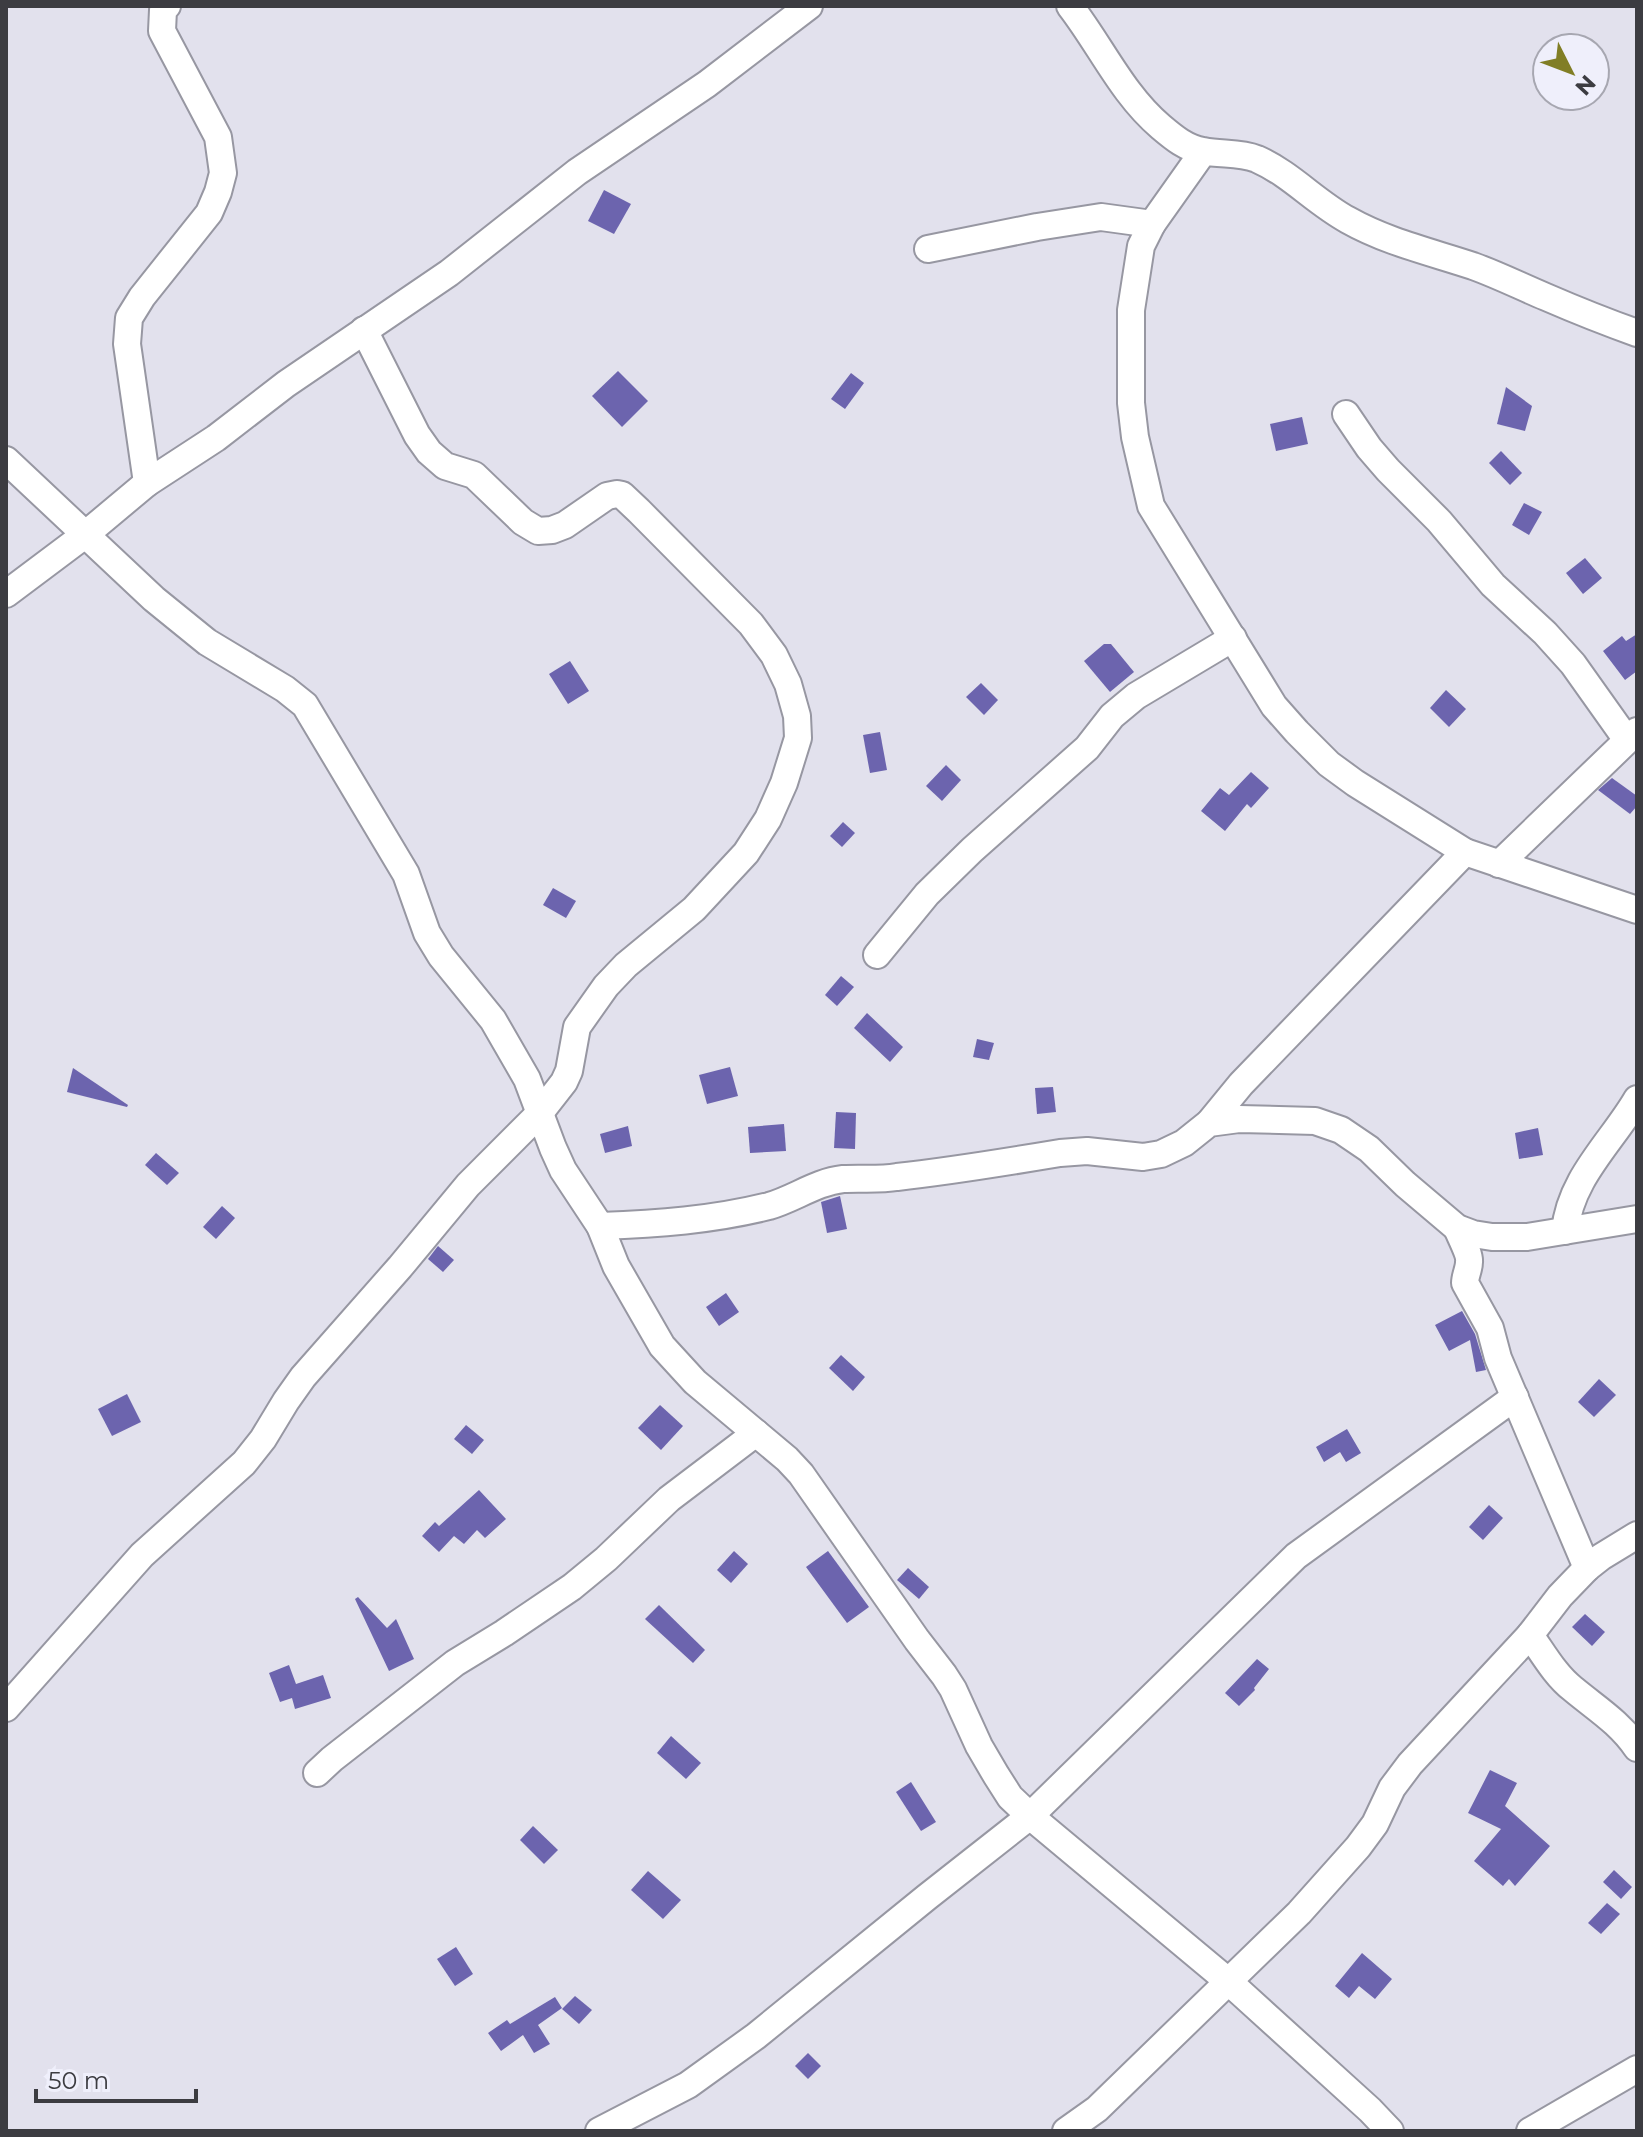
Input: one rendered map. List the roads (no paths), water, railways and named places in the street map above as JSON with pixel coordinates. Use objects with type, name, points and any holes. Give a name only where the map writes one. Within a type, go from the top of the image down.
[{"type":"street","points":[[147,483],[127,344],[129,318],[209,213],[223,173],[218,137],[162,31],[163,10],[167,6]]},
{"type":"street","points":[[6,594],[147,483],[216,438],[286,384],[449,273],[577,172],[707,84],[809,6]]},
{"type":"street","points":[[1070,6],[1140,107],[1185,146],[1203,152],[1231,152],[1255,158],[1286,175],[1322,204],[1376,234],[1476,268],[1637,333]]},
{"type":"street","points":[[1203,152],[1152,224],[1141,246],[1131,310],[1131,403],[1135,437],[1151,506],[1274,706],[1329,764],[1390,807],[1465,852],[1637,910]]},
{"type":"street","points":[[928,249],[1101,217],[1152,224]]},
{"type":"street","points":[[6,1708],[142,1555],[244,1463],[303,1377],[449,1206],[539,1114],[564,1082],[577,1027],[588,1009],[626,965],[694,909],[746,853],[768,819],[784,783],[798,738],[797,716],[788,684],[751,624],[622,495],[607,496],[565,525],[552,530],[538,531],[523,522],[474,475],[445,466],[436,459],[417,435],[364,330]]},
{"type":"street","points":[[1346,414],[1388,470],[1439,521],[1493,585],[1545,633],[1632,735],[1499,864]]},
{"type":"street","points":[[6,460],[154,599],[207,642],[285,689],[305,705],[406,874],[427,933],[441,956],[493,1020],[527,1079],[563,1170],[600,1226],[616,1266],[662,1346],[695,1382],[801,1474],[944,1675],[979,1746],[1010,1797],[1229,1982],[1390,2131]]},
{"type":"street","points":[[877,955],[927,894],[1087,748],[1112,716],[1136,696],[1233,638]]},
{"type":"street","points":[[600,1226],[723,1216],[773,1205],[808,1189],[841,1179],[897,1177],[1060,1153],[1087,1151],[1143,1157],[1161,1154],[1184,1143],[1209,1123],[1241,1084],[1465,852]]},
{"type":"street","points":[[1565,1231],[1567,1214],[1577,1187],[1637,1099]]},
{"type":"street","points":[[1209,1123],[1239,1119],[1315,1121],[1341,1130],[1369,1149],[1457,1228],[1473,1234],[1527,1237],[1637,1219]]},
{"type":"street","points":[[1457,1228],[1468,1256],[1465,1283],[1490,1328],[1498,1358],[1587,1568]]},
{"type":"street","points":[[599,2131],[688,2085],[716,2066],[1030,1816],[1296,1556],[1515,1397]]},
{"type":"street","points":[[317,1773],[455,1663],[572,1587],[669,1499],[756,1433]]},
{"type":"street","points":[[1066,2131],[1097,2109],[1299,1913],[1358,1847],[1375,1824],[1392,1788],[1410,1764],[1530,1635],[1560,1596],[1587,1568],[1637,1535]]},
{"type":"street","points":[[1530,1635],[1570,1687],[1614,1721],[1637,1748]]},
{"type":"street","points":[[1530,2131],[1637,2069]]}]
